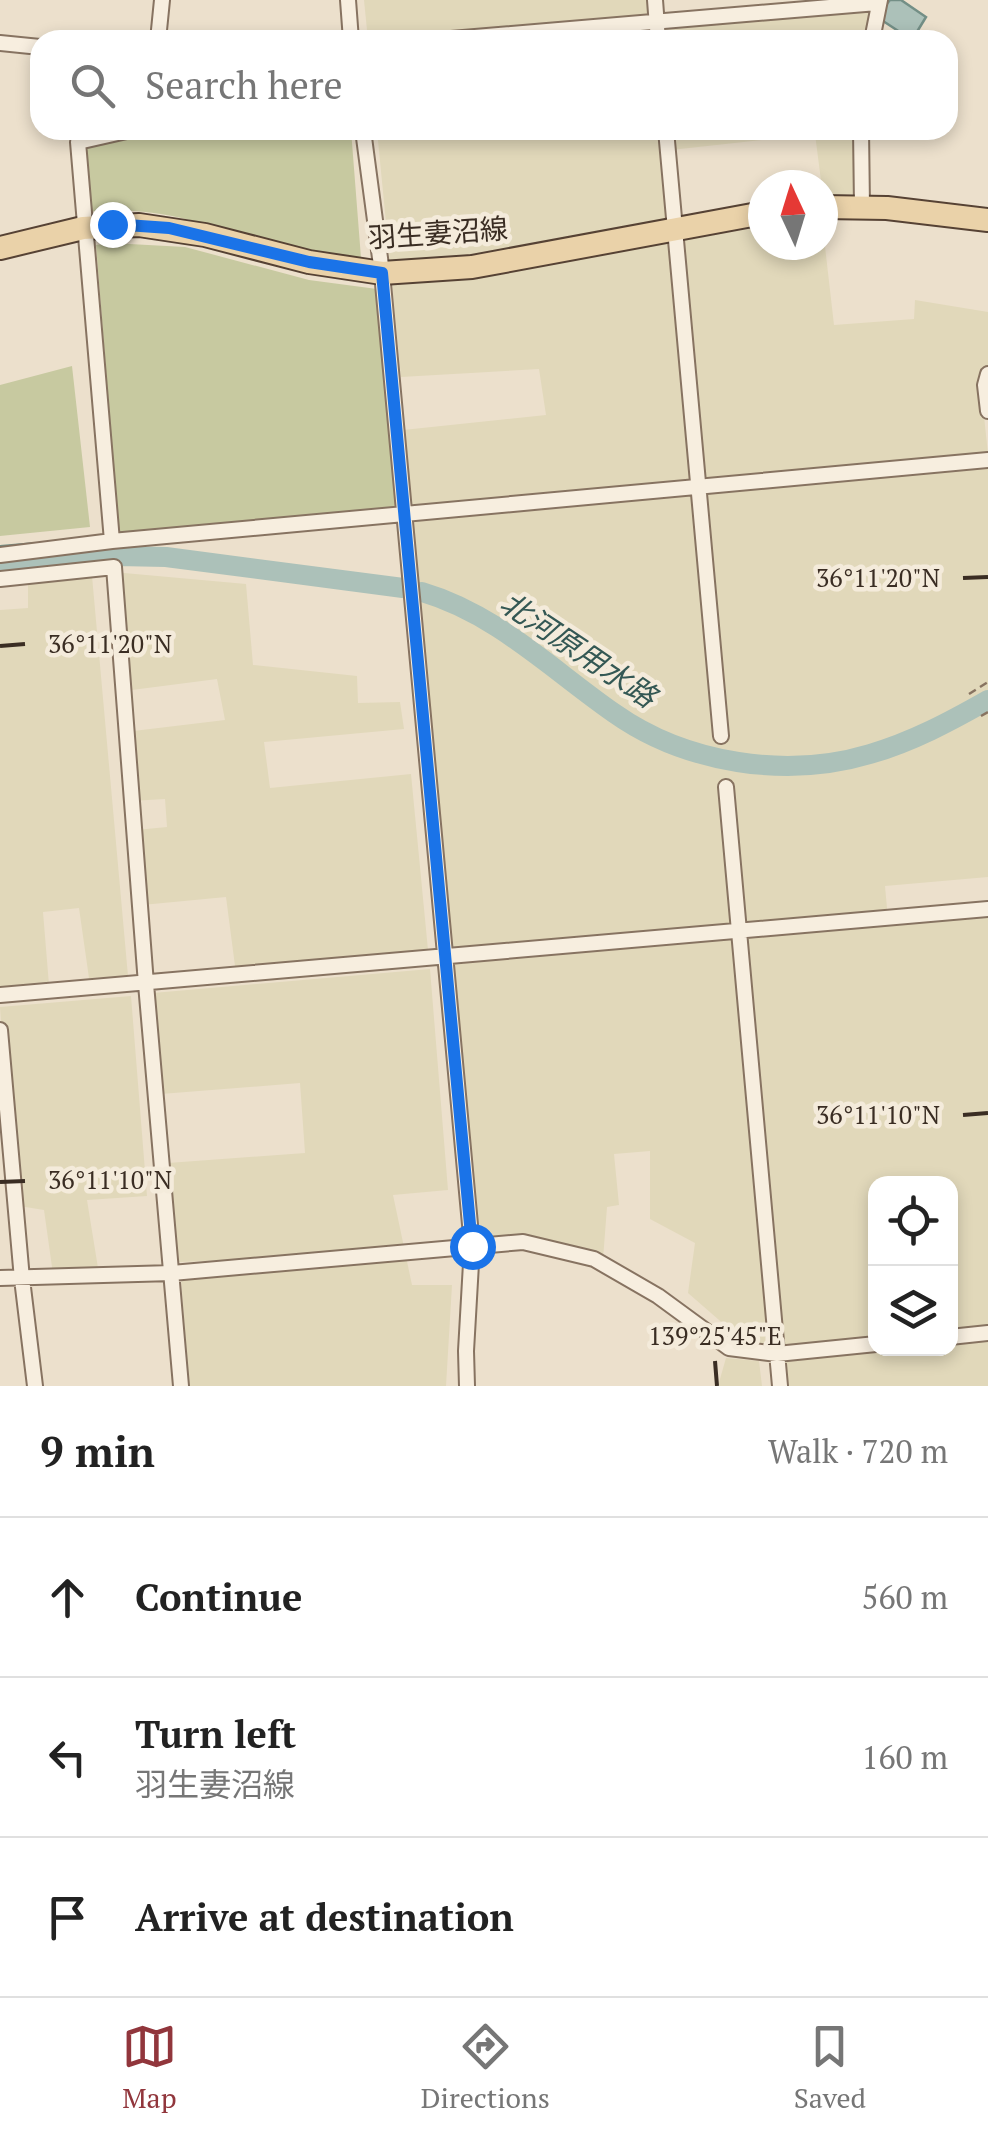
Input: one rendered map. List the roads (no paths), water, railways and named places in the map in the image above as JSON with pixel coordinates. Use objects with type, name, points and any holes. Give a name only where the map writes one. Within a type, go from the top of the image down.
[{"type":"main road","points":[[838,207],[988,220]]},
{"type":"main road","name":"羽生妻沼線","points":[[0,248],[83,228],[126,224],[169,228],[309,262],[382,273],[472,267],[748,216]]},
{"type":"street","points":[[159,30],[162,0]]},
{"type":"street","points":[[348,0],[350,30]]},
{"type":"street","points":[[654,0],[657,30]]},
{"type":"street","points":[[560,30],[879,2],[874,30]]},
{"type":"street","points":[[0,42],[30,45]]},
{"type":"street","points":[[87,140],[78,142],[83,228],[112,540]]},
{"type":"street","points":[[363,140],[382,273],[472,1246],[467,1386]]},
{"type":"street","points":[[667,140],[721,736]]},
{"type":"street","points":[[861,140],[862,206]]},
{"type":"street","points":[[988,374],[988,411]]},
{"type":"street","points":[[0,555],[112,540],[988,460]]},
{"type":"street","points":[[0,579],[114,567],[182,1386]]},
{"type":"street","points":[[726,787],[780,1386]]},
{"type":"street","points":[[0,996],[988,909]]},
{"type":"street","points":[[0,1030],[35,1386]]},
{"type":"street","points":[[0,1278],[172,1272],[523,1242],[594,1259],[658,1296],[729,1348],[777,1354],[868,1345]]},
{"type":"street","points":[[958,1335],[988,1333]]},
{"type":"waterway","points":[[0,547],[35,544]]},
{"type":"waterway","name":"北河原用水路","points":[[0,569],[118,556],[166,557],[403,588]]},
{"type":"waterway","name":"北河原用水路","points":[[422,592],[475,614],[499,629],[642,730],[705,755],[738,762],[838,762],[916,737],[988,700]]}]
